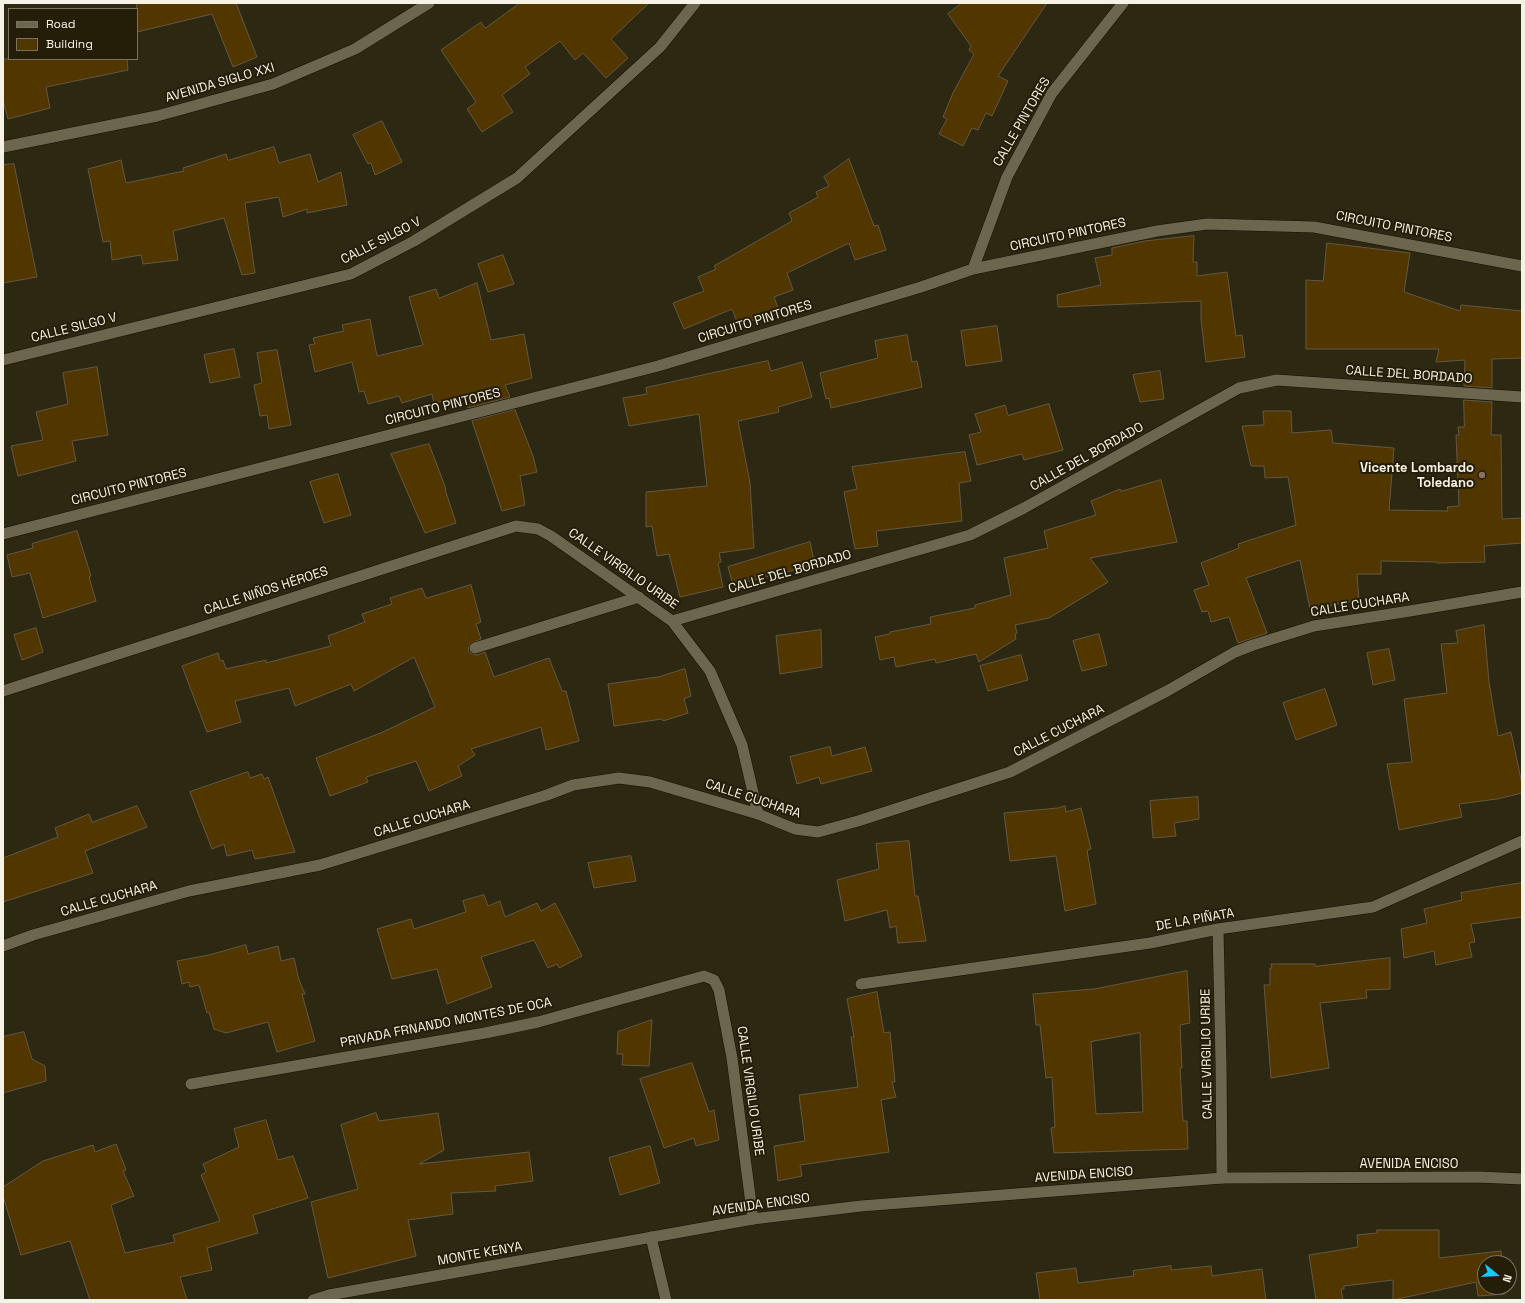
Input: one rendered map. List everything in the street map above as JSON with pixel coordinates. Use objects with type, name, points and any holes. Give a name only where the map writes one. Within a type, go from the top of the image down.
[{"type":"street","name":"AVENIDA SIGLO XXI","points":[[3,147],[157,116],[273,84],[355,49],[429,3]]},
{"type":"street","name":"CALLE SILGO V","points":[[3,360],[351,274],[414,241],[517,178],[660,47],[695,3]]},
{"type":"street","name":"CALLE PINTORES","points":[[973,269],[1007,177],[1052,93],[1123,3]]},
{"type":"street","name":"CIRCUITO PINTORES","points":[[3,534],[658,366],[921,287],[973,269],[1157,231],[1207,224],[1314,226],[1522,266]]},
{"type":"street","name":"CALLE DEL BORDADO","points":[[672,621],[970,535],[1024,508],[1239,388],[1277,380],[1522,397]]},
{"type":"street","name":"CALLE NIÑOS HÉROES","points":[[3,691],[516,526],[538,529]]},
{"type":"street","name":"CALLE VIRGILIO URIBE","points":[[538,529],[551,536],[672,621],[710,671],[742,745],[758,814]]},
{"type":"street","name":"CALLE CUCHARA","points":[[3,946],[33,935],[189,891],[320,865],[547,795],[573,785],[619,778],[650,782],[758,814],[795,829],[818,832],[858,821],[1010,772],[1167,691],[1235,652],[1253,645],[1314,626],[1522,592]]},
{"type":"street","points":[[475,648],[639,597]]},
{"type":"street","name":"DE LA PIÑATA","points":[[861,984],[1150,942],[1218,929],[1373,907],[1522,842]]},
{"type":"street","name":"CALLE VIRGILIO URIBE","points":[[1218,929],[1222,1178]]},
{"type":"street","name":"CALLE VIRGILIO URIBE","points":[[704,976],[714,980],[719,990],[732,1058],[753,1218]]},
{"type":"street","name":"PRIVADA FRNANDO MONTES DE OCA","points":[[191,1084],[485,1033],[530,1023],[704,976]]},
{"type":"street","name":"AVENIDA ENCISO","points":[[651,1237],[753,1218],[861,1206],[1222,1178],[1479,1177],[1522,1179]]},
{"type":"street","points":[[651,1237],[666,1300]]},
{"type":"street","name":"MONTE KENYA","points":[[313,1300],[329,1295],[651,1237]]},
{"type":"building","points":[[137,3],[236,3],[257,57],[233,67],[212,14],[138,32]]},
{"type":"building","points":[[520,3],[649,3],[611,39],[628,58],[606,78],[583,53],[575,60],[560,41],[525,67],[530,74],[502,95],[513,112],[482,132],[467,109],[476,102],[441,50],[481,22],[485,28]]},
{"type":"building","points":[[962,3],[1047,3],[998,76],[1008,81],[992,116],[986,113],[978,130],[972,128],[963,146],[939,134],[947,119],[943,117],[953,93],[974,54],[969,50],[971,46],[948,14]]},
{"type":"building","points":[[3,59],[127,60],[128,70],[46,87],[50,108],[8,119],[3,100]]},
{"type":"building","points":[[382,121],[402,162],[375,175],[371,163],[368,164],[353,135]]},
{"type":"building","points":[[274,147],[279,163],[310,154],[318,182],[341,172],[347,205],[307,213],[307,209],[283,217],[279,197],[245,203],[255,273],[242,275],[224,218],[173,231],[178,260],[143,264],[141,255],[112,260],[110,241],[103,242],[88,169],[121,160],[126,183],[184,171],[183,168],[226,154],[228,160]]},
{"type":"building","points":[[849,159],[874,226],[878,225],[886,250],[855,260],[849,243],[787,273],[793,290],[774,297],[780,313],[738,324],[732,309],[684,329],[673,303],[704,291],[698,277],[716,269],[714,266],[792,221],[789,213],[818,197],[816,192],[829,186],[824,177]]},
{"type":"building","points":[[14,164],[37,277],[3,283],[3,165]]},
{"type":"building","points":[[1194,236],[1193,262],[1197,262],[1197,276],[1227,272],[1236,336],[1242,335],[1245,357],[1206,362],[1201,320],[1201,301],[1058,307],[1057,295],[1101,285],[1095,258],[1112,255],[1112,248],[1145,241]]},
{"type":"building","points":[[1327,243],[1410,253],[1404,292],[1460,311],[1461,305],[1522,311],[1522,358],[1492,359],[1492,388],[1464,386],[1465,360],[1436,362],[1439,349],[1306,349],[1306,280],[1323,281]]},
{"type":"building","points":[[503,255],[514,284],[488,292],[478,264]]},
{"type":"building","points":[[477,283],[491,340],[524,334],[532,378],[505,385],[510,397],[468,408],[464,396],[434,403],[432,394],[402,403],[399,396],[368,404],[364,391],[359,392],[352,362],[315,372],[309,345],[315,344],[313,338],[344,331],[342,325],[370,319],[377,356],[423,345],[409,297],[436,289],[439,298]]},
{"type":"building","points":[[997,326],[1002,361],[966,366],[961,331]]},
{"type":"building","points":[[907,335],[912,362],[917,361],[922,387],[831,408],[829,398],[826,399],[820,373],[878,358],[875,341]]},
{"type":"building","points":[[234,349],[240,377],[210,383],[204,355]]},
{"type":"building","points":[[277,350],[291,425],[269,429],[267,415],[260,416],[254,385],[262,383],[257,353]]},
{"type":"building","points":[[768,361],[771,371],[802,362],[812,397],[778,407],[779,412],[738,421],[750,483],[754,548],[719,553],[721,562],[718,563],[723,587],[680,597],[669,554],[657,556],[652,526],[646,527],[646,492],[707,486],[699,414],[629,426],[623,398],[647,394],[646,388]]},
{"type":"building","points":[[97,367],[108,435],[72,441],[76,461],[18,476],[11,446],[43,440],[36,412],[68,404],[63,373]]},
{"type":"building","points":[[1160,371],[1164,399],[1140,402],[1133,375]]},
{"type":"building","points":[[1464,400],[1492,402],[1491,435],[1501,435],[1502,519],[1522,518],[1522,543],[1484,546],[1485,562],[1437,563],[1381,561],[1381,574],[1357,574],[1359,600],[1310,609],[1300,560],[1246,578],[1267,633],[1238,643],[1229,617],[1211,622],[1208,611],[1202,612],[1194,590],[1209,585],[1201,563],[1239,548],[1238,544],[1296,525],[1288,477],[1265,478],[1264,466],[1251,466],[1242,426],[1264,425],[1263,411],[1291,411],[1292,433],[1331,430],[1333,443],[1394,448],[1389,510],[1448,511],[1447,507],[1459,506],[1456,435],[1459,435],[1458,427],[1464,427]]},
{"type":"building","points":[[1049,404],[1063,450],[1024,460],[1022,454],[977,465],[969,435],[981,432],[975,414],[1005,405],[1008,415]]},
{"type":"building","points":[[515,410],[533,456],[537,472],[520,476],[525,505],[502,511],[472,421]]},
{"type":"building","points":[[429,444],[446,489],[456,523],[425,533],[391,454]]},
{"type":"building","points":[[965,452],[971,481],[959,483],[962,521],[876,531],[878,546],[855,549],[844,492],[857,489],[852,467]]},
{"type":"building","points":[[338,474],[351,515],[324,523],[310,482]]},
{"type":"building","points":[[1161,480],[1177,542],[1090,558],[1108,582],[1049,618],[1015,625],[1017,633],[1015,634],[1016,639],[979,662],[976,654],[936,663],[935,659],[896,667],[894,657],[880,660],[875,637],[890,634],[890,632],[931,624],[930,617],[975,608],[975,605],[1011,595],[1004,558],[1048,548],[1044,531],[1096,515],[1091,501],[1120,489],[1121,491]]},
{"type":"building","points":[[77,531],[91,576],[89,577],[96,601],[43,618],[30,573],[12,577],[7,555],[33,548],[32,544]]},
{"type":"building","points":[[810,542],[815,565],[733,585],[728,567]]},
{"type":"building","points":[[471,585],[481,622],[476,624],[481,639],[470,644],[468,650],[470,653],[477,655],[485,652],[494,677],[549,658],[562,691],[566,691],[579,741],[546,750],[541,727],[471,749],[475,755],[458,766],[462,776],[429,791],[416,761],[366,777],[368,782],[330,796],[316,758],[383,732],[435,707],[414,657],[354,691],[351,684],[295,706],[289,688],[235,701],[241,722],[207,732],[182,666],[218,653],[220,661],[223,660],[226,669],[266,660],[266,663],[331,646],[328,636],[365,622],[362,614],[392,604],[390,598],[422,588],[426,598]]},
{"type":"building","points":[[1484,625],[1489,682],[1498,736],[1511,732],[1522,784],[1522,793],[1497,799],[1459,804],[1462,817],[1399,830],[1387,764],[1412,762],[1404,699],[1447,693],[1441,644],[1458,643],[1456,631]]},
{"type":"building","points":[[36,628],[43,652],[22,660],[14,635]]},
{"type":"building","points":[[821,630],[822,667],[780,674],[776,636]]},
{"type":"building","points":[[1099,634],[1107,665],[1082,671],[1073,641]]},
{"type":"building","points":[[1389,649],[1395,680],[1373,685],[1367,653]]},
{"type":"building","points":[[1021,655],[1028,680],[988,691],[980,666]]},
{"type":"building","points":[[685,669],[691,696],[684,699],[688,713],[663,721],[662,719],[614,726],[608,684],[658,677]]},
{"type":"building","points":[[1325,689],[1337,725],[1296,740],[1283,703]]},
{"type":"building","points":[[830,747],[832,756],[865,747],[872,771],[821,784],[819,777],[797,784],[790,757]]},
{"type":"building","points":[[248,772],[250,778],[262,774],[264,779],[268,777],[295,852],[255,859],[252,850],[227,856],[224,844],[212,849],[190,792]]},
{"type":"building","points":[[1198,797],[1199,819],[1174,823],[1176,836],[1153,838],[1150,801]]},
{"type":"building","points":[[137,806],[147,827],[85,851],[93,873],[3,902],[3,858],[58,837],[55,828],[89,814],[92,822]]},
{"type":"building","points":[[1065,806],[1066,812],[1081,808],[1091,849],[1087,850],[1096,904],[1065,911],[1056,856],[1010,861],[1004,813]]},
{"type":"building","points":[[909,841],[915,896],[918,896],[926,941],[898,943],[896,926],[890,928],[887,910],[845,921],[837,880],[879,869],[876,844]]},
{"type":"building","points":[[631,856],[636,881],[594,888],[588,863]]},
{"type":"building","points":[[1522,883],[1522,917],[1471,924],[1475,942],[1469,943],[1472,957],[1436,965],[1434,951],[1404,958],[1401,929],[1427,923],[1424,909],[1462,900],[1461,893]]},
{"type":"building","points":[[484,895],[488,906],[500,901],[505,917],[537,903],[541,911],[555,903],[582,956],[559,968],[557,964],[548,968],[534,940],[481,957],[492,987],[447,1004],[437,969],[392,979],[377,929],[411,919],[414,929],[466,912],[463,901]]},
{"type":"building","points":[[246,945],[248,954],[278,946],[281,961],[294,958],[299,980],[305,994],[302,994],[315,1041],[277,1052],[268,1022],[226,1033],[214,1029],[209,1012],[207,1013],[199,985],[190,987],[189,982],[182,984],[177,961],[209,955]]},
{"type":"building","points":[[1390,958],[1390,989],[1366,990],[1367,998],[1320,1003],[1329,1068],[1271,1078],[1264,985],[1270,985],[1271,964],[1315,964],[1315,966]]},
{"type":"building","points":[[1187,971],[1190,1023],[1180,1025],[1182,1068],[1180,1068],[1183,1121],[1187,1121],[1188,1149],[1054,1153],[1051,1128],[1055,1127],[1052,1077],[1046,1078],[1040,1025],[1036,1025],[1033,994],[1094,989]],"holes":[[[1140,1033],[1143,1112],[1096,1114],[1091,1042]]]},
{"type":"building","points":[[877,992],[884,1033],[890,1032],[895,1082],[892,1082],[896,1097],[881,1100],[889,1152],[800,1165],[802,1176],[778,1181],[774,1146],[805,1141],[799,1095],[858,1087],[851,1037],[854,1037],[847,999]]},
{"type":"building","points":[[652,1020],[649,1066],[622,1065],[623,1054],[617,1054],[618,1032]]},
{"type":"building","points":[[24,1032],[32,1059],[45,1066],[46,1081],[3,1093],[3,1037]]},
{"type":"building","points":[[692,1063],[709,1112],[714,1110],[719,1140],[696,1146],[694,1138],[664,1148],[640,1079]]},
{"type":"building","points":[[376,1113],[379,1121],[438,1113],[444,1150],[419,1164],[529,1152],[533,1181],[495,1186],[496,1191],[451,1193],[453,1214],[408,1220],[416,1256],[328,1278],[311,1202],[358,1189],[341,1125]]},
{"type":"building","points":[[266,1120],[278,1160],[293,1156],[308,1198],[253,1215],[258,1233],[207,1248],[212,1270],[180,1277],[187,1300],[90,1300],[70,1241],[21,1255],[3,1196],[3,1187],[43,1161],[93,1145],[95,1152],[116,1144],[126,1170],[123,1171],[134,1196],[111,1205],[125,1253],[175,1242],[173,1235],[220,1221],[201,1175],[206,1172],[203,1164],[239,1147],[234,1129]]},
{"type":"building","points":[[650,1146],[660,1183],[620,1195],[609,1158]]},
{"type":"building","points":[[1377,1230],[1439,1230],[1439,1258],[1501,1251],[1501,1255],[1477,1255],[1477,1289],[1476,1282],[1393,1300],[1393,1280],[1344,1286],[1344,1289],[1341,1289],[1343,1300],[1316,1300],[1309,1255],[1358,1247],[1357,1235],[1377,1233]]},
{"type":"building","points":[[1171,1266],[1171,1270],[1211,1266],[1212,1276],[1262,1269],[1266,1300],[1040,1300],[1036,1273],[1076,1268],[1078,1283],[1134,1276],[1133,1271]]},
{"type":"place","name":"Vicente Lombardo Toledano","points":[[1482,475]]}]
